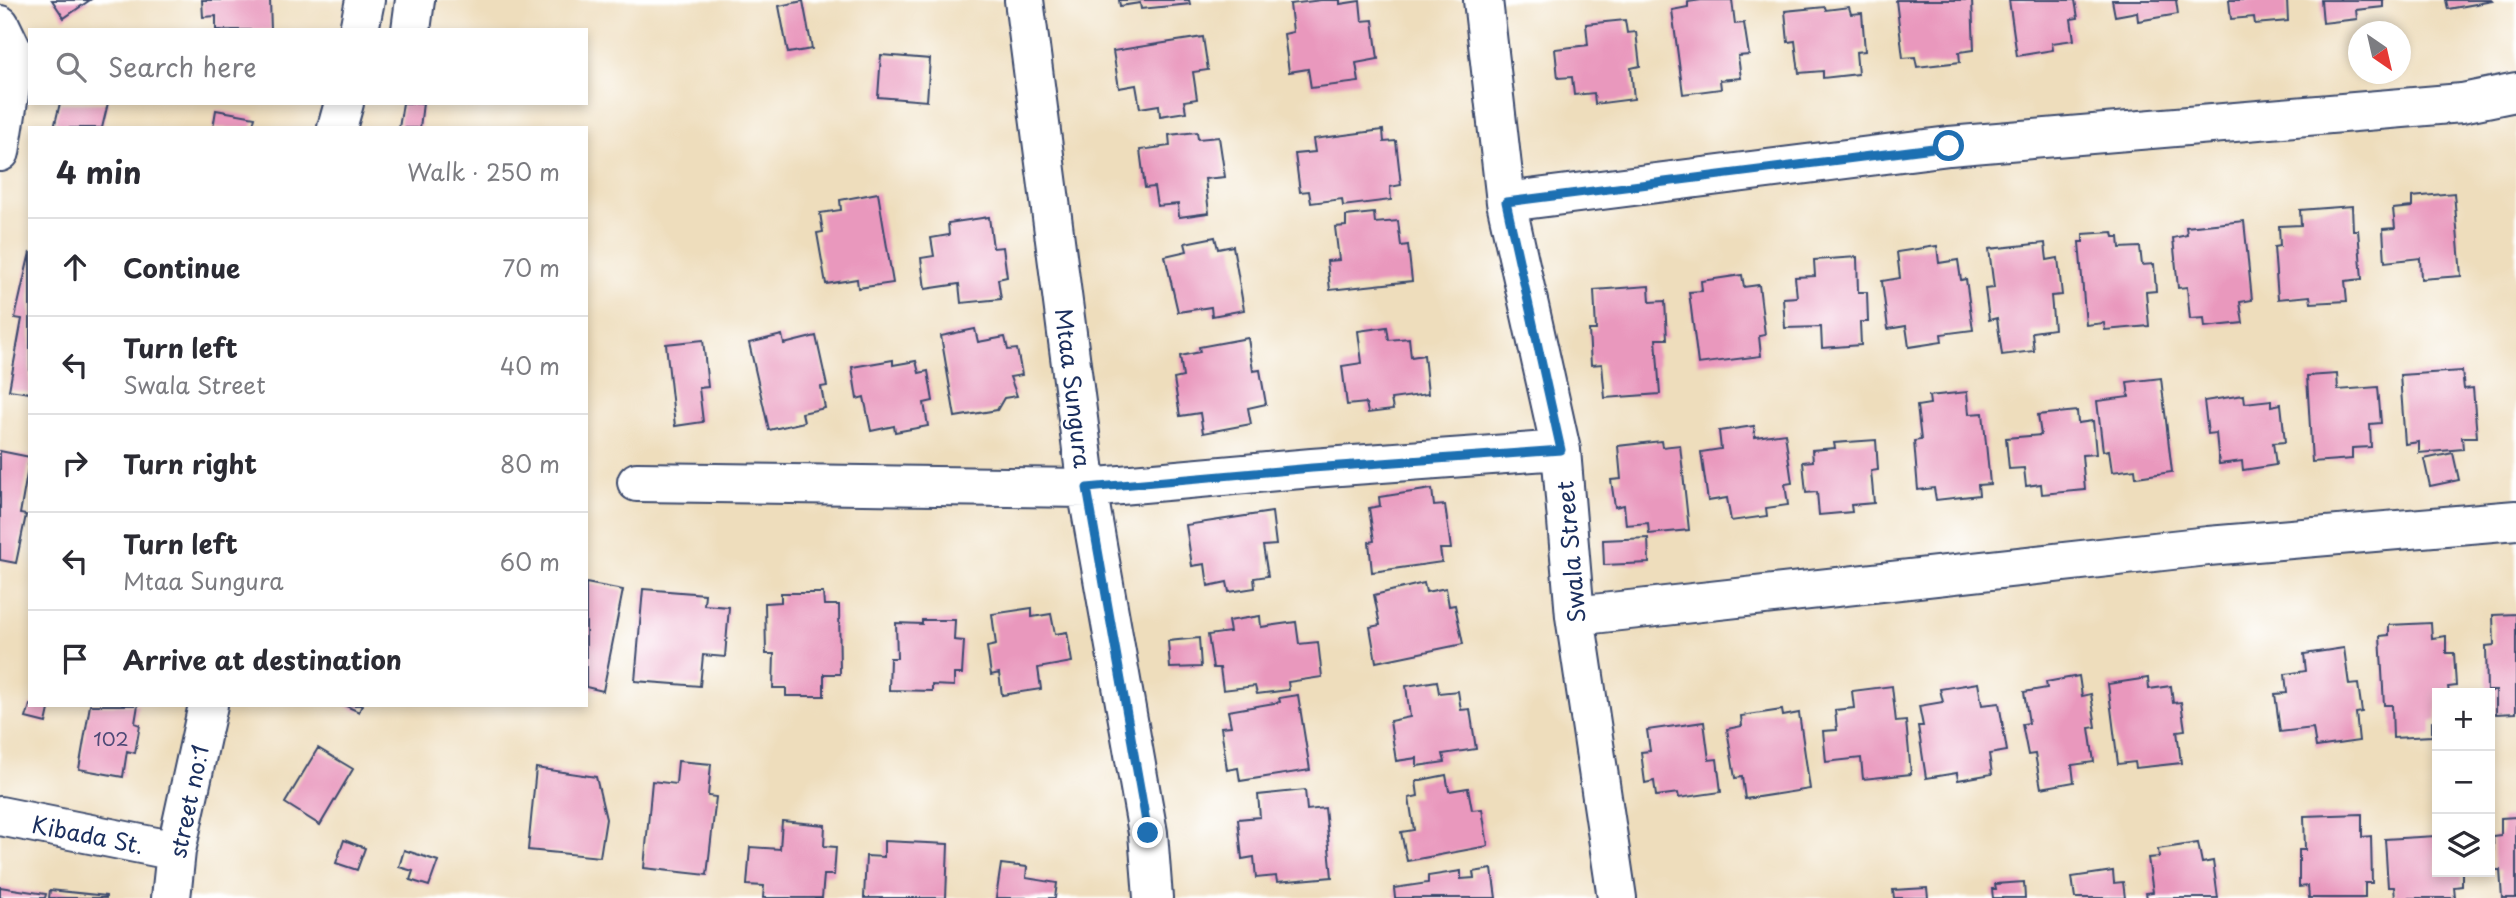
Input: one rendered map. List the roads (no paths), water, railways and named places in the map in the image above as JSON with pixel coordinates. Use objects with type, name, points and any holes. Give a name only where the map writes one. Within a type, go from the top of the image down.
[{"type":"street","points":[[359,28],[365,0]]},
{"type":"street","points":[[411,28],[415,0]]},
{"type":"street","name":"Mtaa Sungura","points":[[1024,0],[1087,488],[1148,833],[1153,898]]},
{"type":"street","name":"Swala Street","points":[[1483,0],[1506,202],[1561,450],[1575,616],[1617,898]]},
{"type":"street","points":[[0,25],[15,56],[0,152]]},
{"type":"street","points":[[1506,202],[1949,146],[2462,103],[2516,92]]},
{"type":"street","points":[[636,482],[1087,488],[1561,450]]},
{"type":"street","points":[[1575,616],[2208,546],[2516,520]]},
{"type":"street","name":"street no:1","points":[[171,898],[176,851],[208,707]]},
{"type":"street","name":"Kibada St.","points":[[0,816],[176,851]]}]
